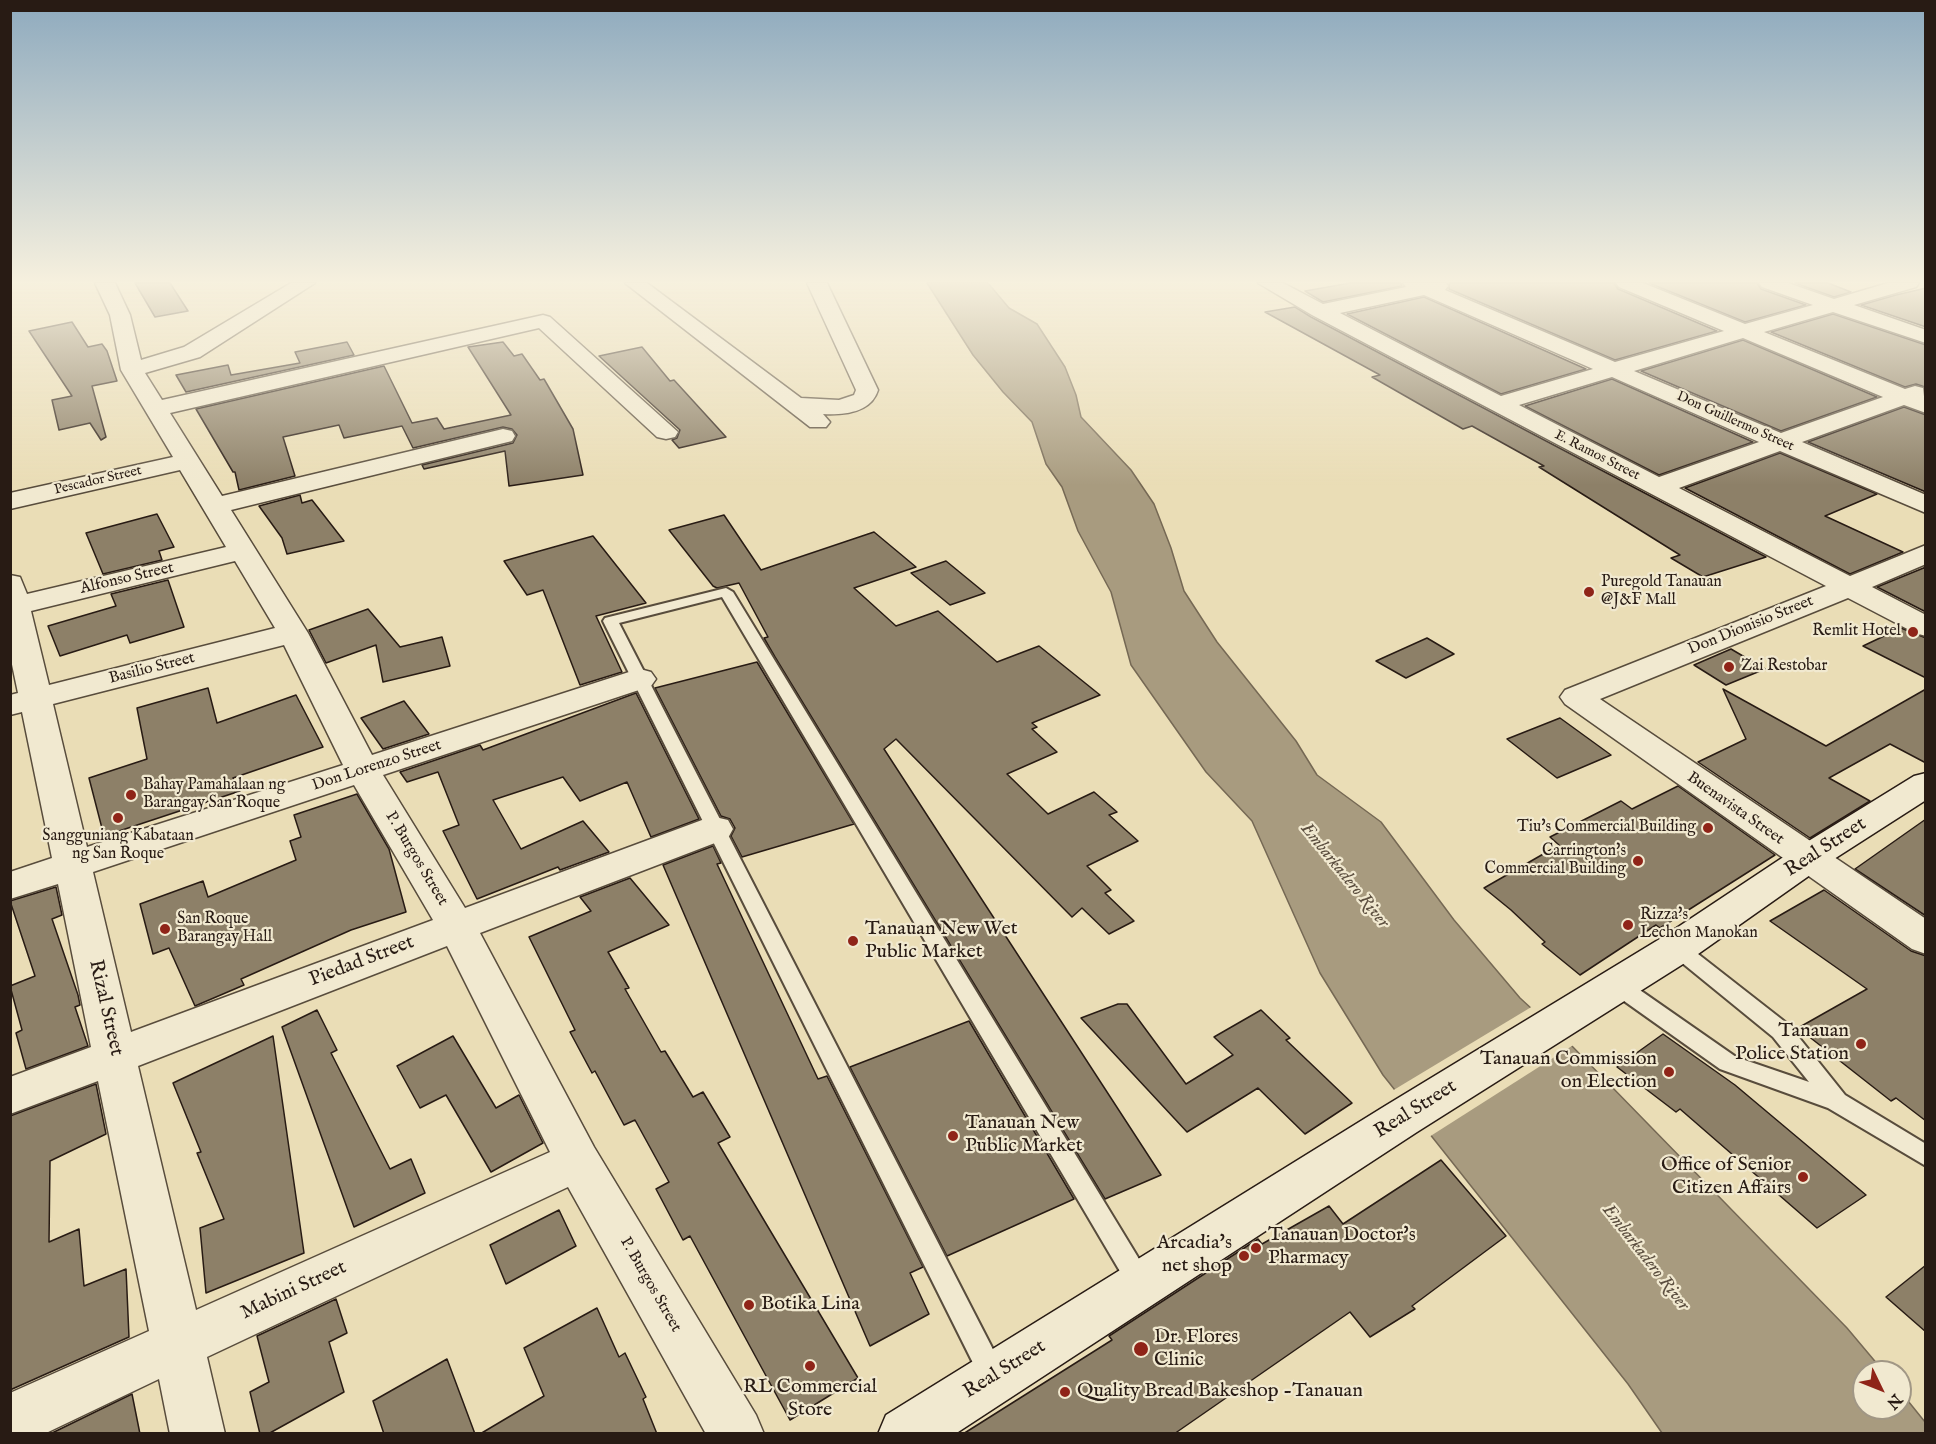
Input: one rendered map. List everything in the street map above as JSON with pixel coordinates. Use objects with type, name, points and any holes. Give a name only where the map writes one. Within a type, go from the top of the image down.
[{"type":"street","name":"P. Burgos Street","points":[[128,350],[132,370],[293,633],[363,771],[457,927],[578,1161],[737,1434]]},
{"type":"street","points":[[132,370],[195,350]]},
{"type":"street","points":[[155,409],[413,350]]},
{"type":"street","points":[[576,350],[666,432]]},
{"type":"street","points":[[724,350],[818,422]]},
{"type":"street","points":[[795,404],[834,409],[850,407],[864,399],[867,390],[848,350]]},
{"type":"street","name":"E. Ramos Street","points":[[1394,350],[1926,627]]},
{"type":"street","name":"Don Guillermo Street","points":[[1570,350],[1926,505]]},
{"type":"street","points":[[1497,404],[1683,350]]},
{"type":"street","points":[[1795,350],[1918,397]]},
{"type":"street","points":[[1657,487],[1780,441],[1918,397]]},
{"type":"street","points":[[215,506],[503,436]]},
{"type":"street","name":"Pescador Street","points":[[10,501],[186,460]]},
{"type":"street","name":"Alfonso Street","points":[[12,599],[243,552]]},
{"type":"street","name":"Don Dionisio Street","points":[[1576,697],[1849,587],[1926,553]]},
{"type":"street","name":"Rizal Street","points":[[12,599],[23,701],[72,865],[180,1344],[198,1434]]},
{"type":"street","name":"Basilio Street","points":[[23,701],[293,633]]},
{"type":"street","name":"Don Lorenzo Street","points":[[10,886],[640,679]]},
{"type":"street","name":"Buenavista Street","points":[[1576,697],[1807,859],[1926,939]]},
{"type":"street","name":"Real Street","points":[[905,1434],[1142,1286],[1401,1119],[1677,948],[1807,859],[1926,784]]},
{"type":"street","name":"Piedad Street","points":[[10,1096],[715,829]]},
{"type":"street","name":"Mabini Street","points":[[10,1421],[578,1161]]},
{"type":"lane","points":[[993,1377],[610,621],[726,592],[1142,1286]]},
{"type":"lane","points":[[1677,948],[1782,1031],[1836,1101]]},
{"type":"lane","points":[[1606,992],[1728,1063],[1836,1101],[1926,1156]]},
{"type":"water","name":"Embarkadero River","points":[[970,350],[1054,350],[1065,367],[1076,395],[1081,417],[1131,470],[1154,504],[1184,591],[1217,642],[1296,741],[1317,775],[1381,822],[1454,920],[1520,998],[1570,1044],[1847,1328],[1874,1360],[1852,1360],[1852,1420],[1912,1420],[1912,1406],[1925,1422],[1925,1433],[1662,1433],[1628,1384],[1383,1075],[1320,973],[1252,821],[1206,772],[1131,665],[1111,592],[1078,531],[1062,487],[1046,464],[1032,422],[1003,392]]},
{"type":"pier","points":[[1533,1006],[1575,1044],[1429,1137],[1392,1091]]},
{"type":"building","points":[[42,350],[107,350],[117,381],[92,386],[106,437],[101,440],[90,423],[59,430],[52,400],[72,396]]},
{"type":"building","points":[[352,350],[354,355],[186,392],[176,375],[228,365],[231,375],[300,363],[295,352]]},
{"type":"building","points":[[470,350],[510,350],[514,356],[522,354],[540,380],[544,379],[573,429],[583,475],[509,486],[505,451],[424,469],[422,465],[513,443],[517,435],[512,429],[503,427],[413,448],[402,426],[344,438],[339,425],[283,437],[295,476],[239,490],[235,472],[196,409],[384,366],[412,423],[437,418],[444,429],[511,415]]},
{"type":"building","points":[[626,350],[645,350],[670,381],[674,380],[726,437],[679,448],[672,440],[677,438],[680,430],[599,356]]},
{"type":"building","points":[[1335,350],[1374,350],[1766,557],[1703,577],[1671,558],[1680,555],[1539,467],[1544,466],[1472,426],[1463,429],[1372,377],[1380,375]]},
{"type":"building","points":[[1417,350],[1544,350],[1586,369],[1501,394]]},
{"type":"building","points":[[1593,350],[1649,350],[1615,360]]},
{"type":"building","points":[[1709,350],[1767,350],[1877,397],[1781,431],[1641,371]]},
{"type":"building","points":[[1816,350],[1926,350],[1926,390],[1925,387],[1916,384],[1905,387]]},
{"type":"building","points":[[1612,379],[1753,442],[1659,475],[1525,406]]},
{"type":"building","points":[[1904,407],[1926,415],[1926,492],[1808,442]]},
{"type":"building","points":[[1780,453],[1877,494],[1825,516],[1903,552],[1850,574],[1685,488]]},
{"type":"building","points":[[300,495],[302,503],[312,500],[344,541],[287,554],[282,538],[259,506]]},
{"type":"building","points":[[157,514],[174,547],[159,551],[162,560],[103,574],[86,533]]},
{"type":"building","points":[[724,515],[761,570],[874,532],[916,567],[854,588],[896,626],[938,611],[997,662],[1039,646],[1100,695],[1032,723],[1037,727],[1032,729],[1057,752],[1007,774],[1048,814],[1094,792],[1117,812],[1109,815],[1138,841],[1087,866],[1111,890],[1105,893],[1134,921],[1109,934],[1082,908],[1072,917],[896,739],[884,749],[1161,1175],[1105,1199],[775,657],[764,638],[768,637],[739,583],[717,588],[713,586],[669,530]]},
{"type":"building","points":[[593,536],[646,603],[596,616],[622,672],[580,685],[543,590],[527,595],[504,561]]},
{"type":"building","points":[[946,561],[985,593],[950,605],[911,573]]},
{"type":"building","points":[[1926,567],[1926,612],[1877,587]]},
{"type":"building","points":[[168,580],[184,627],[130,643],[127,635],[60,656],[48,626],[116,606],[111,594]]},
{"type":"building","points":[[368,609],[400,647],[442,637],[450,666],[383,682],[376,645],[326,663],[309,630]]},
{"type":"building","points":[[1901,628],[1926,638],[1926,678],[1863,646]]},
{"type":"building","points":[[1427,638],[1454,654],[1406,678],[1376,661]]},
{"type":"building","name":"Zai Restobar","points":[[1731,649],[1765,669],[1726,685],[1694,665]]},
{"type":"building","points":[[757,662],[854,824],[742,857],[731,836],[735,828],[730,819],[721,816],[655,688]]},
{"type":"building","points":[[208,688],[217,723],[296,695],[323,747],[233,778],[240,791],[104,836],[89,778],[147,759],[137,708]]},
{"type":"building","points":[[1723,689],[1826,746],[1926,689],[1926,763],[1890,744],[1829,778],[1870,801],[1810,838],[1698,762],[1746,739]]},
{"type":"building","points":[[636,693],[699,819],[651,837],[627,782],[580,801],[563,777],[493,800],[521,849],[583,821],[609,852],[560,870],[558,867],[477,899],[443,831],[459,825],[438,772],[407,782],[400,772],[480,745],[483,750]]},
{"type":"building","points":[[404,701],[429,734],[383,749],[361,718]]},
{"type":"building","points":[[1560,718],[1611,755],[1557,778],[1507,739]]},
{"type":"building","points":[[1678,786],[1775,855],[1660,928],[1656,925],[1580,975],[1542,944],[1545,942],[1484,888],[1559,845],[1550,837],[1621,801],[1632,809]]},
{"type":"building","points":[[357,794],[389,849],[406,912],[351,930],[241,979],[244,985],[195,1006],[169,948],[153,954],[140,904],[203,881],[208,897],[296,860],[290,841],[301,837],[294,815]]},
{"type":"building","points":[[1926,819],[1926,916],[1855,869]]},
{"type":"building","points":[[713,846],[721,863],[717,864],[818,1079],[827,1076],[923,1267],[910,1273],[929,1314],[870,1346],[663,865]]},
{"type":"building","points":[[630,878],[669,925],[608,952],[629,988],[625,989],[661,1052],[665,1051],[693,1097],[703,1092],[730,1137],[718,1143],[858,1378],[790,1420],[690,1236],[683,1240],[656,1189],[669,1182],[635,1120],[624,1125],[595,1071],[592,1073],[570,1032],[575,1030],[529,937],[591,911],[580,897]]},
{"type":"building","points":[[56,887],[62,915],[52,919],[78,995],[80,1005],[75,1007],[88,1046],[26,1069],[16,1033],[22,1030],[10,986],[35,976],[10,901]]},
{"type":"building","points":[[1824,890],[1911,951],[1926,956],[1926,1121],[1896,1098],[1891,1101],[1798,1028],[1867,989],[1770,921]]},
{"type":"building","points":[[1118,1004],[1127,1004],[1186,1084],[1233,1055],[1214,1037],[1261,1010],[1290,1038],[1286,1040],[1352,1103],[1305,1134],[1258,1088],[1187,1132],[1081,1018]]},
{"type":"building","points":[[317,1010],[337,1050],[331,1053],[390,1169],[411,1159],[425,1193],[354,1227],[282,1027]]},
{"type":"building","name":"Tanauan New Public Market","points":[[969,1021],[1074,1199],[947,1256],[850,1067]]},
{"type":"building","points":[[1663,1034],[1735,1085],[1866,1195],[1817,1228],[1680,1109],[1676,1112],[1617,1067]]},
{"type":"building","points":[[273,1036],[304,1253],[206,1293],[200,1228],[224,1219],[197,1153],[201,1152],[173,1083]]},
{"type":"building","points":[[453,1036],[496,1108],[519,1095],[543,1143],[491,1172],[446,1095],[420,1108],[397,1066]]},
{"type":"building","points":[[96,1084],[106,1134],[50,1161],[49,1242],[79,1229],[84,1286],[126,1269],[129,1337],[10,1390],[10,1116]]},
{"type":"building","points":[[1441,1160],[1506,1236],[1412,1306],[1415,1309],[1370,1337],[1350,1312],[1174,1434],[963,1434],[1112,1340],[1109,1336],[1258,1239],[1262,1244],[1329,1206],[1343,1224]]},
{"type":"building","points":[[559,1210],[576,1246],[506,1284],[490,1245]]},
{"type":"building","points":[[1926,1265],[1926,1332],[1886,1297]]},
{"type":"building","points":[[336,1299],[347,1333],[329,1342],[344,1392],[268,1434],[260,1434],[250,1392],[269,1382],[257,1336]]},
{"type":"building","points":[[597,1308],[619,1357],[625,1353],[646,1397],[643,1399],[657,1434],[480,1434],[544,1396],[524,1348]]},
{"type":"building","points":[[447,1359],[475,1434],[384,1434],[373,1401]]},
{"type":"building","points":[[132,1394],[140,1434],[50,1434]]},
{"type":"place","name":"Puregold Tanauan @J&F Mall","points":[[1589,592]]},
{"type":"place","name":"Remlit Hotel","points":[[1913,632]]},
{"type":"place","name":"Zai Restobar","points":[[1729,667]]},
{"type":"place","name":"Bahay Pamahalaan ng Barangay San Roque","points":[[131,795]]},
{"type":"place","name":"Sangguniang Kabataan ng San Roque","points":[[118,818]]},
{"type":"place","name":"Tiu's Commercial Building","points":[[1708,828]]},
{"type":"place","name":"Carrington's Commercial Building","points":[[1638,861]]},
{"type":"place","name":"Rizza's Lechon Manokan","points":[[1628,925]]},
{"type":"place","name":"San Roque Barangay Hall","points":[[165,929]]},
{"type":"place","name":"Tanauan New Wet Public Market","points":[[853,941]]},
{"type":"place","name":"Tanauan Police Station","points":[[1861,1044]]},
{"type":"place","name":"Tanauan Commission on Election","points":[[1669,1072]]},
{"type":"place","name":"Tanauan New Public Market","points":[[953,1136]]},
{"type":"place","name":"Office of Senior Citizen Affairs","points":[[1803,1177]]},
{"type":"place","name":"Tanauan Doctor's Pharmacy","points":[[1256,1248]]},
{"type":"place","name":"Arcadia's net shop","points":[[1244,1256]]},
{"type":"place","name":"Botika Lina","points":[[749,1305]]},
{"type":"place","name":"Dr. Flores Clinic","points":[[1141,1349]]},
{"type":"place","name":"RL Commercial Store","points":[[810,1366]]},
{"type":"place","name":"Quality Bread Bakeshop -Tanauan","points":[[1065,1392]]}]
